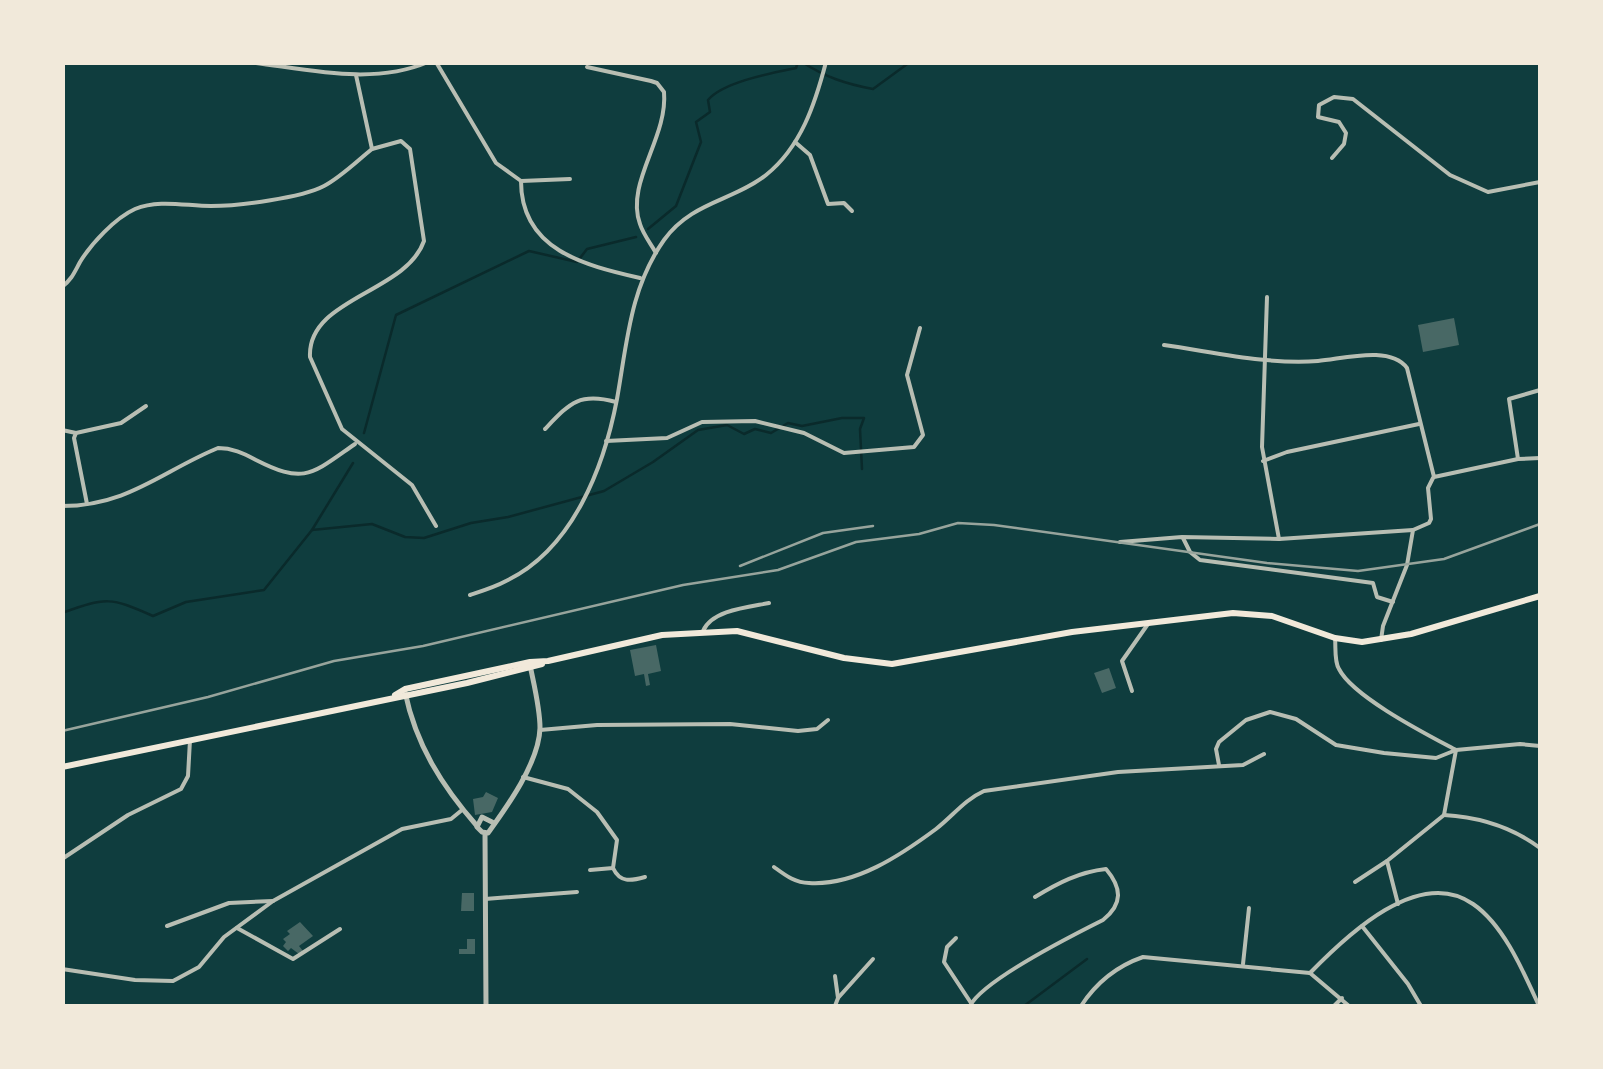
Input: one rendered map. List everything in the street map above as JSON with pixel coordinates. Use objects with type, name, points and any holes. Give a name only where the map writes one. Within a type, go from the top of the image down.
[{"type":"main road","points":[[62,767],[662,635],[737,631],[844,658],[892,664],[1151,620],[1232,612],[1272,616],[1335,638],[1380,640],[1540,596]]},
{"type":"street","points":[[248,62],[356,75],[412,69],[428,62]]},
{"type":"street","points":[[436,62],[489,156],[521,181],[570,179]]},
{"type":"street","points":[[470,595],[520,572],[556,541],[590,488],[616,402],[629,321],[642,278],[656,252],[686,216],[764,176],[795,142],[814,106],[826,62]]},
{"type":"street","points":[[587,67],[657,83],[664,92],[666,106],[660,134],[638,190],[641,227],[656,252]]},
{"type":"street","points":[[356,75],[372,149]]},
{"type":"street","points":[[1332,158],[1344,144],[1346,133],[1339,122],[1318,117],[1320,105],[1334,97],[1353,99],[1450,175],[1488,192],[1540,182]]},
{"type":"street","points":[[62,286],[72,279],[81,260],[106,232],[140,207],[232,205],[306,192],[326,185],[372,149],[402,141],[410,149],[424,241],[414,258],[388,280],[326,319],[310,345],[316,374],[336,418],[356,443],[412,485],[436,526]]},
{"type":"street","points":[[795,142],[810,155],[828,204],[844,203],[852,211]]},
{"type":"street","points":[[521,181],[521,199],[533,228],[558,250],[592,267],[642,278]]},
{"type":"street","points":[[1266,298],[1263,461],[1279,539]]},
{"type":"street","points":[[606,441],[667,438],[702,422],[754,421],[804,433],[844,453],[914,447],[923,435],[907,375],[920,328]]},
{"type":"street","points":[[1120,542],[1182,536],[1279,539],[1413,530],[1432,519],[1428,488],[1434,476],[1407,368],[1397,359],[1362,356],[1302,362],[1164,346]]},
{"type":"street","points":[[1518,459],[1509,399],[1540,390]]},
{"type":"street","points":[[545,428],[574,402],[590,397],[616,402]]},
{"type":"street","points":[[62,430],[76,434],[121,423],[146,406]]},
{"type":"street","points":[[1263,461],[1287,452],[1419,424]]},
{"type":"street","points":[[76,434],[87,504]]},
{"type":"street","points":[[62,506],[131,494],[218,448],[230,448],[292,476],[321,468],[356,443]]},
{"type":"street","points":[[1434,476],[1540,458]]},
{"type":"street","points":[[1380,640],[1407,565],[1413,530]]},
{"type":"street","points":[[1182,536],[1190,552],[1200,560],[1373,583],[1377,597],[1393,602]]},
{"type":"street","points":[[702,631],[706,624],[726,613],[770,604]]},
{"type":"street","points":[[1132,691],[1122,661],[1151,620]]},
{"type":"street","points":[[1335,638],[1337,667],[1349,682],[1420,731],[1456,750]]},
{"type":"street","points":[[492,822],[509,805],[524,777],[540,730],[530,666]]},
{"type":"street","points":[[405,692],[423,748],[439,779],[485,833]]},
{"type":"street","points":[[1218,765],[1219,742],[1246,720],[1270,712],[1296,719],[1336,745],[1436,758],[1456,750],[1540,746]]},
{"type":"street","points":[[540,730],[597,725],[730,724],[798,731],[817,729],[828,720]]},
{"type":"street","points":[[62,859],[128,815],[181,789],[188,776],[190,740]]},
{"type":"street","points":[[1354,882],[1388,861],[1444,814],[1456,750]]},
{"type":"street","points":[[774,867],[791,879],[808,884],[871,869],[898,856],[969,798],[984,791],[1118,772],[1243,765],[1264,754]]},
{"type":"street","points":[[524,777],[568,789],[597,812],[617,840],[613,868]]},
{"type":"street","points":[[62,969],[134,980],[173,981],[199,967],[236,928],[273,900],[402,829],[451,818],[462,810]]},
{"type":"street","points":[[1444,814],[1488,822],[1522,834],[1540,848]]},
{"type":"street","points":[[477,827],[482,817],[492,822]]},
{"type":"street","points":[[485,833],[493,828],[492,822]]},
{"type":"street","points":[[485,833],[486,1006]]},
{"type":"street","points":[[1388,861],[1398,904]]},
{"type":"street","points":[[590,870],[613,868],[626,881],[645,877]]},
{"type":"street","points":[[971,1005],[976,995],[998,980],[1103,920],[1115,911],[1120,900],[1106,868],[1064,880],[1034,896]]},
{"type":"street","points":[[1310,973],[1362,926],[1419,894],[1440,891],[1458,895],[1476,906],[1494,926],[1539,1006]]},
{"type":"street","points":[[485,899],[577,892]]},
{"type":"street","points":[[166,926],[229,903],[273,900]]},
{"type":"street","points":[[1243,964],[1249,908]]},
{"type":"street","points":[[1362,926],[1421,1006]]},
{"type":"street","points":[[236,928],[290,958],[298,958],[340,929]]},
{"type":"street","points":[[956,938],[947,947],[944,962],[971,1005]]},
{"type":"street","points":[[1081,1006],[1103,980],[1143,956],[1310,973],[1349,1006]]},
{"type":"street","points":[[835,1006],[873,959]]},
{"type":"street","points":[[835,976],[838,998]]},
{"type":"street","points":[[1334,1006],[1342,998]]},
{"type":"building","points":[[1454,318],[1459,345],[1423,352],[1418,325]]},
{"type":"building","points":[[656,645],[661,671],[648,674],[650,685],[646,686],[644,674],[635,676],[630,650]]},
{"type":"building","points":[[1109,668],[1116,688],[1102,693],[1094,673]]},
{"type":"building","points":[[486,792],[498,798],[492,812],[475,815],[473,799]]},
{"type":"building","points":[[462,893],[474,893],[474,911],[461,911]]},
{"type":"building","points":[[300,922],[313,936],[299,946],[303,951],[299,954],[291,948],[288,951],[283,939]]},
{"type":"building","points":[[467,939],[475,939],[475,954],[459,954],[459,949],[467,949]]},
{"type":"waterway","points":[[648,229],[676,206],[701,142],[696,122],[710,112],[708,100],[736,83],[796,68],[798,62]]},
{"type":"waterway","points":[[802,62],[836,79],[873,89],[910,62]]},
{"type":"waterway","points":[[364,433],[396,315],[529,251],[577,262],[587,249],[636,237]]},
{"type":"waterway","points":[[312,530],[372,524],[405,537],[424,538],[471,523],[508,517],[604,491],[698,430],[727,425],[744,434],[755,429],[771,433],[788,423],[802,426],[864,418],[860,429],[862,469]]},
{"type":"waterway","points":[[62,613],[108,601],[153,616],[186,602],[264,590],[312,530],[353,463]]},
{"type":"waterway","points":[[1024,1006],[1087,959]]},
{"type":"railway","points":[[62,731],[208,697],[334,661],[423,646],[683,585],[778,570],[856,542],[919,534],[958,523],[1358,571],[1444,559],[1540,524]]},
{"type":"railway","points":[[740,566],[823,533],[873,526]]}]
